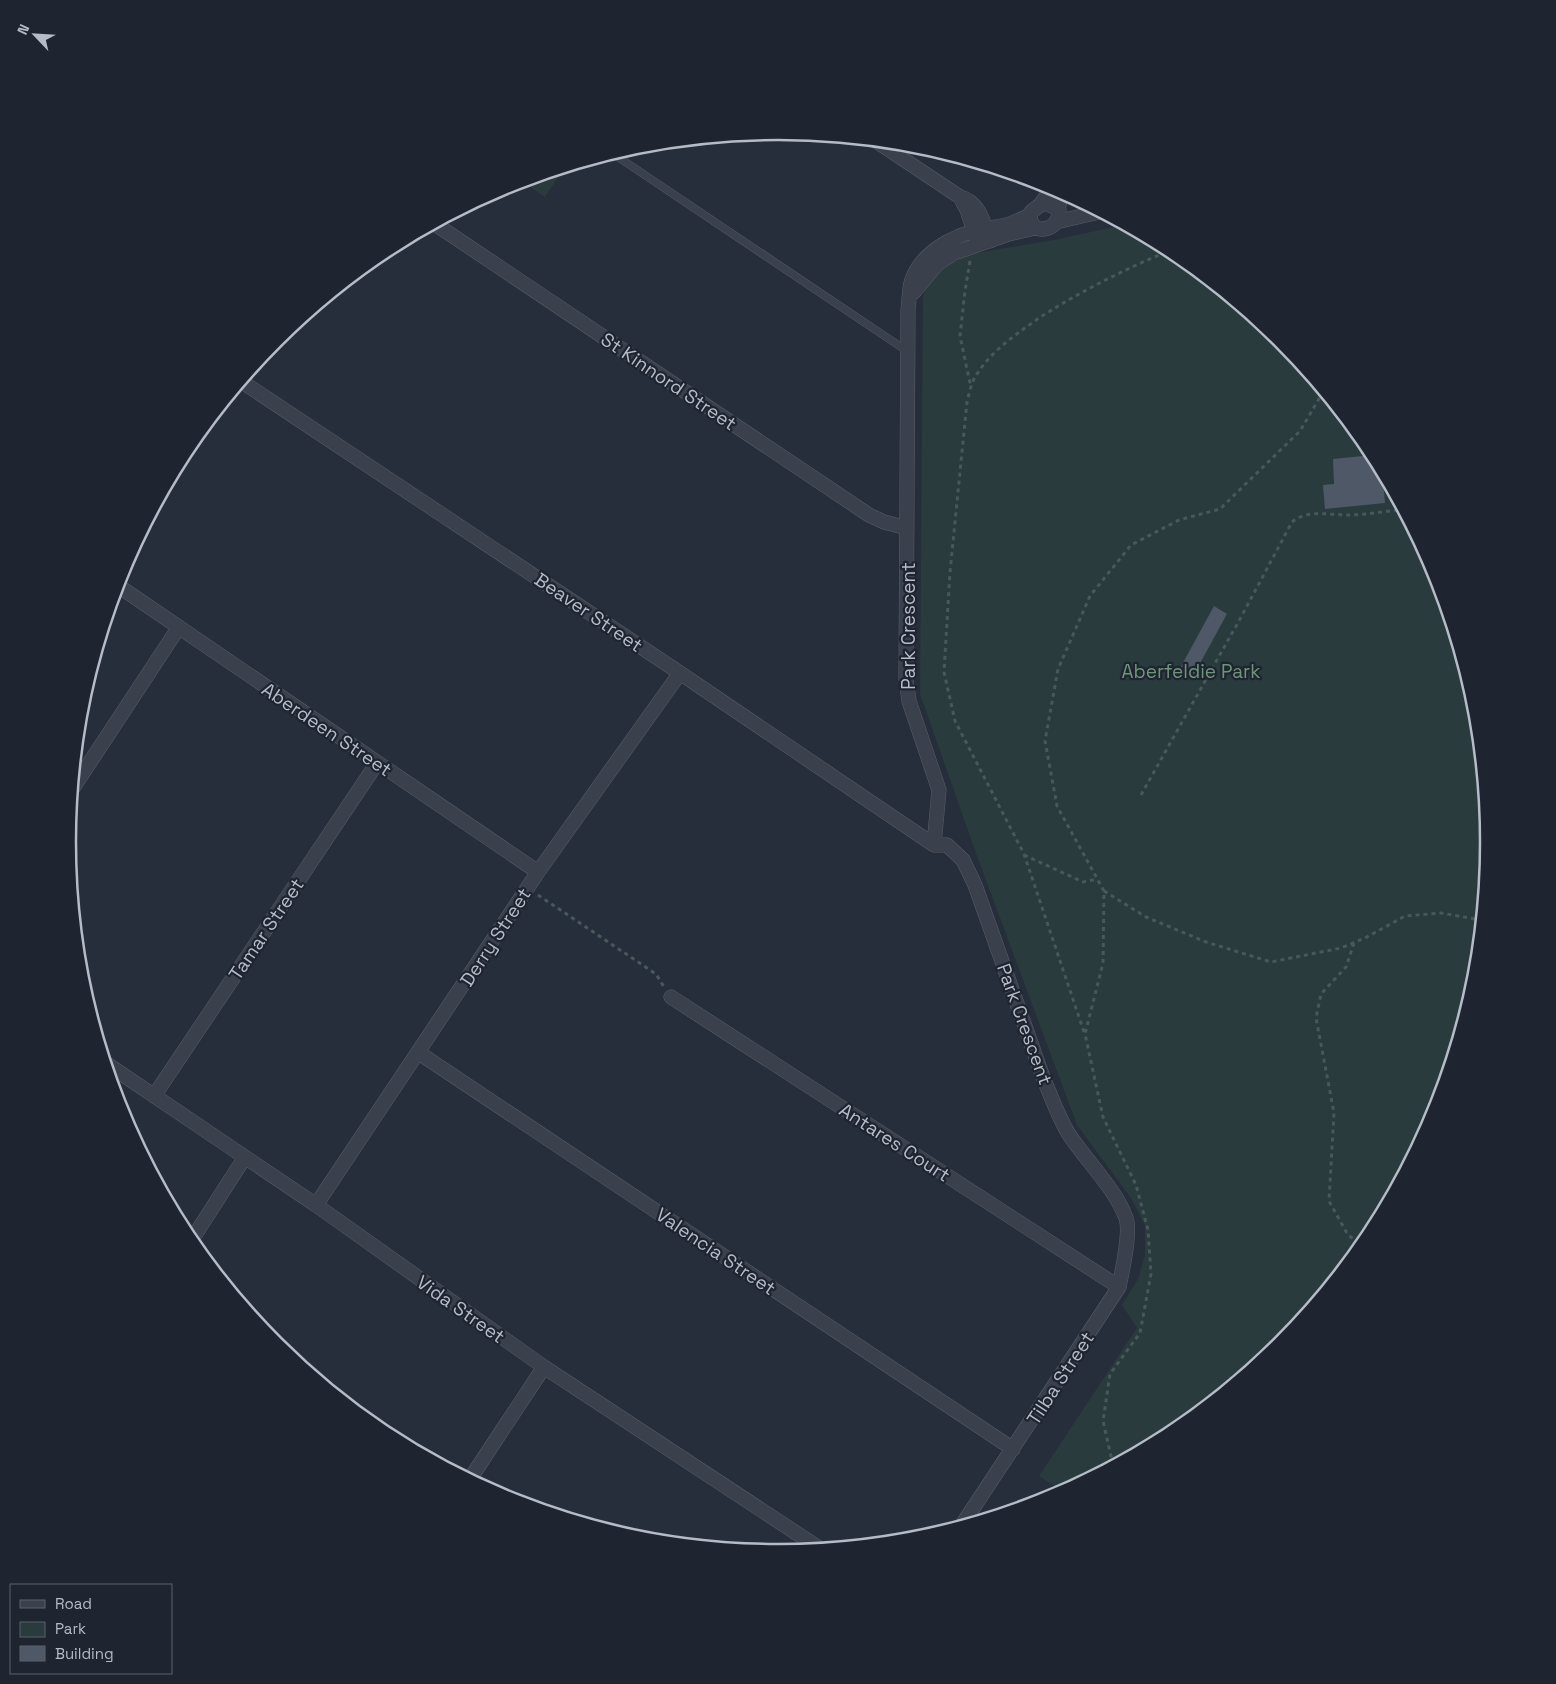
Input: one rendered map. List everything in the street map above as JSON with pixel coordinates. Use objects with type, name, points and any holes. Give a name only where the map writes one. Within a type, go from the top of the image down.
[{"type":"street","points":[[888,149],[975,206],[980,214],[979,239]]},
{"type":"street","points":[[1035,216],[1048,195]]},
{"type":"street","points":[[1058,214],[1060,200]]},
{"type":"street","points":[[1035,216],[1048,204],[1058,214],[1087,213]]},
{"type":"street","name":"Park Crescent","points":[[1058,214],[1047,228],[1035,216],[1012,223],[979,239],[958,237],[934,251],[925,259],[911,283],[907,351],[906,679],[911,708],[940,790],[934,845],[947,845],[963,860],[975,885],[1055,1106],[1069,1134],[1117,1200],[1127,1220]]},
{"type":"street","name":"St Kinnord Street","points":[[440,227],[869,515],[884,522],[907,528]]},
{"type":"street","name":"Beaver Street","points":[[246,384],[680,673],[934,845]]},
{"type":"street","name":"Aberdeen Street","points":[[123,589],[538,872]]},
{"type":"street","points":[[80,778],[179,628]]},
{"type":"street","name":"Derry Street","points":[[316,1205],[538,872],[680,673]]},
{"type":"street","name":"Tamar Street","points":[[154,1096],[377,763]]},
{"type":"street","name":"Antares Court","points":[[671,997],[1119,1287]]},
{"type":"street","name":"Valencia Street","points":[[419,1052],[1013,1449]]},
{"type":"street","name":"Vida Street","points":[[113,1069],[316,1205],[544,1367],[811,1543]]},
{"type":"street","points":[[196,1233],[245,1157]]},
{"type":"street","name":"Tilba Street","points":[[967,1518],[1119,1287],[1125,1256],[1127,1220]]},
{"type":"street","points":[[474,1474],[544,1367]]},
{"type":"lane","points":[[620,159],[907,351]]},
{"type":"path","points":[[971,388],[960,336],[971,257],[979,239]]},
{"type":"path","points":[[1111,1459],[1102,1421],[1110,1374],[1140,1333],[1151,1274],[1148,1230],[1136,1185],[1103,1117],[1085,1034],[1024,854],[955,721],[944,672],[950,572],[966,402],[974,378],[990,357],[1010,338],[1059,305],[1132,266],[1161,254]]},
{"type":"path","points":[[1320,397],[1300,431],[1220,509],[1179,520],[1131,545],[1090,596],[1058,669],[1045,741],[1056,806],[1104,891],[1155,921],[1206,942],[1271,962],[1341,948],[1405,916],[1441,913],[1475,919]]},
{"type":"path","points":[[1141,794],[1240,619],[1292,522],[1300,516],[1320,513],[1347,515],[1396,511]]},
{"type":"path","points":[[1024,854],[1083,882],[1097,879]]},
{"type":"path","points":[[528,888],[656,974],[671,997]]},
{"type":"path","points":[[1085,1034],[1103,963],[1104,891]]},
{"type":"path","points":[[1354,942],[1346,967],[1321,994],[1316,1018],[1334,1113],[1329,1200],[1348,1235],[1355,1240]]},
{"type":"green space","points":[[559,176],[545,197],[529,186]]},
{"type":"green space","name":"Aberfeldie Park","points":[[1115,227],[1129,234],[1205,285],[1241,314],[1306,379],[1335,415],[1386,491],[1426,573],[1443,616],[1456,660],[1474,750],[1480,842],[1474,934],[1456,1024],[1443,1068],[1407,1152],[1386,1193],[1361,1232],[1306,1305],[1241,1370],[1205,1399],[1129,1450],[1055,1486],[1039,1476],[1137,1328],[1122,1305],[1138,1279],[1145,1255],[1145,1226],[1131,1198],[1077,1125],[977,856],[920,694],[923,296],[930,280],[953,259],[976,253],[1054,240]]},
{"type":"building","points":[[1364,456],[1384,487],[1385,503],[1325,509],[1323,485],[1334,484],[1333,459]]},
{"type":"building","points":[[1214,606],[1227,614],[1192,678],[1179,670]]}]
